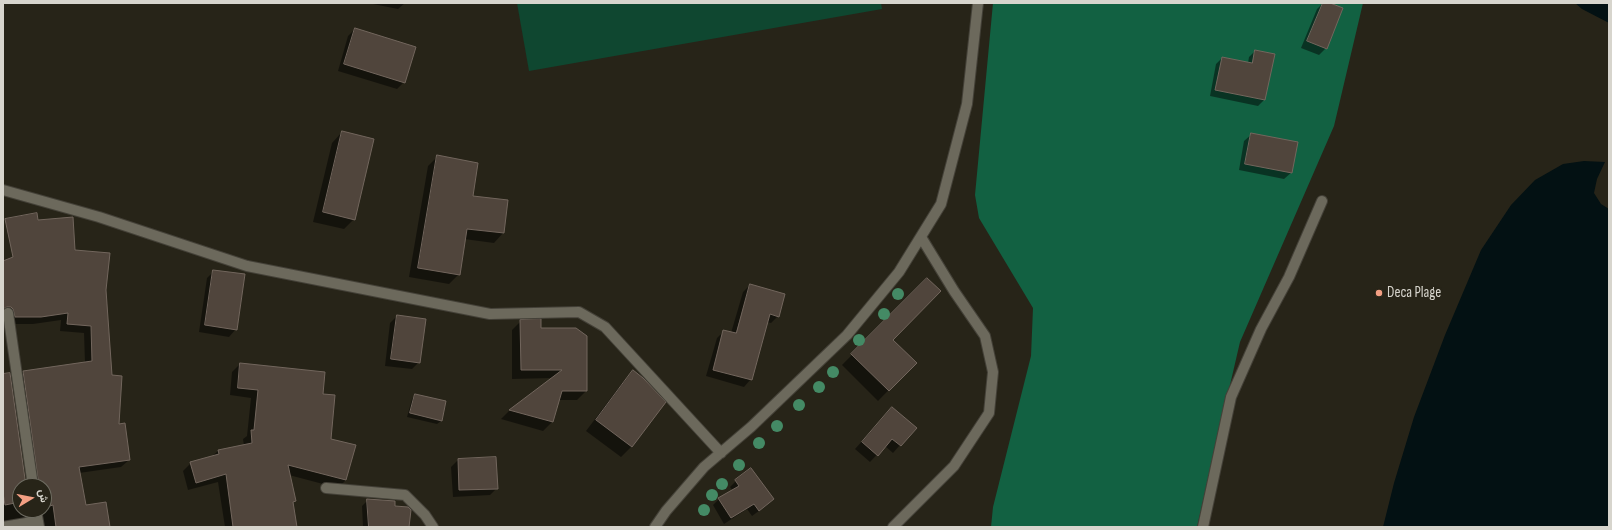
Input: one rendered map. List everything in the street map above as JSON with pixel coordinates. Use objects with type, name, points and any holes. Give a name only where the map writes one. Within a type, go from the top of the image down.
[{"type":"street","points":[[655,527],[666,511],[704,467],[751,427],[847,336],[899,272],[941,204],[967,104],[978,3]]},
{"type":"street","points":[[3,190],[99,217],[247,266],[490,314],[579,312],[605,327],[721,453]]},
{"type":"street","points":[[1203,527],[1231,397],[1261,329],[1289,277],[1322,201]]},
{"type":"street","points":[[893,527],[954,466],[989,413],[991,399],[993,372],[985,336],[954,291],[920,237]]},
{"type":"street","points":[[8,313],[32,478]]},
{"type":"street","points":[[326,488],[405,495],[425,515],[434,527]]},
{"type":"street","points":[[3,527],[38,524]]},
{"type":"green space","points":[[517,3],[881,3],[882,9],[529,71]]},
{"type":"green space","points":[[993,3],[1363,3],[1334,126],[1240,342],[1197,527],[991,527],[993,507],[1031,356],[1033,308],[979,218],[975,195]]},
{"type":"shaded area","points":[[1575,3],[1609,3],[1609,23],[1582,9]]},
{"type":"shaded area","points":[[1584,161],[1605,162],[1597,179],[1594,193],[1601,204],[1609,209],[1609,527],[1383,527],[1394,483],[1414,417],[1445,335],[1481,250],[1511,205],[1535,180],[1563,164]]},
{"type":"building","points":[[1323,3],[1330,3],[1343,8],[1327,49],[1307,41]]},
{"type":"building","points":[[355,28],[416,47],[405,83],[344,64]]},
{"type":"building","points":[[1255,50],[1275,54],[1265,100],[1215,90],[1222,57],[1252,63]]},
{"type":"building","points":[[342,131],[374,139],[355,220],[323,212]]},
{"type":"building","points":[[1251,133],[1298,142],[1292,173],[1245,164]]},
{"type":"building","points":[[437,155],[478,163],[473,196],[508,200],[504,233],[467,229],[460,275],[418,268]]},
{"type":"building","points":[[37,213],[38,220],[73,217],[75,250],[110,253],[106,290],[112,375],[122,376],[119,424],[125,423],[130,460],[79,467],[86,505],[106,502],[110,527],[56,527],[52,505],[52,478],[38,478],[23,371],[92,361],[91,326],[67,324],[68,313],[41,317],[15,317],[11,307],[3,309],[3,261],[13,257],[5,219]]},
{"type":"building","points":[[213,270],[245,274],[237,330],[205,325]]},
{"type":"building","points":[[927,278],[941,291],[893,340],[917,363],[889,391],[851,354]]},
{"type":"building","points":[[750,284],[785,294],[779,317],[770,314],[752,380],[713,370],[723,330],[736,333]]},
{"type":"building","points":[[397,315],[426,319],[420,363],[391,359]]},
{"type":"building","points":[[541,319],[541,328],[576,328],[587,336],[587,391],[562,391],[553,422],[509,410],[562,370],[521,370],[520,320]]},
{"type":"building","points":[[240,363],[325,372],[323,394],[335,395],[331,439],[356,445],[346,480],[288,465],[296,501],[293,502],[297,527],[233,527],[226,474],[196,483],[190,462],[219,454],[218,450],[252,443],[251,430],[254,430],[258,390],[238,388]]},
{"type":"building","points":[[633,370],[643,378],[666,402],[632,447],[596,420]]},
{"type":"building","points":[[10,373],[25,478],[12,478],[12,504],[5,505],[3,493],[3,374]]},
{"type":"building","points":[[415,394],[446,401],[442,421],[410,413]]},
{"type":"building","points":[[892,407],[917,428],[901,446],[892,439],[878,456],[862,442]]},
{"type":"building","points":[[496,457],[498,489],[459,490],[458,459]]},
{"type":"building","points":[[751,468],[774,499],[759,511],[754,504],[731,518],[718,498],[739,486],[735,480]]},
{"type":"building","points":[[367,499],[395,501],[395,506],[408,507],[411,510],[409,527],[369,527]]},
{"type":"place","name":"Deca Plage","points":[[1379,293]]}]
